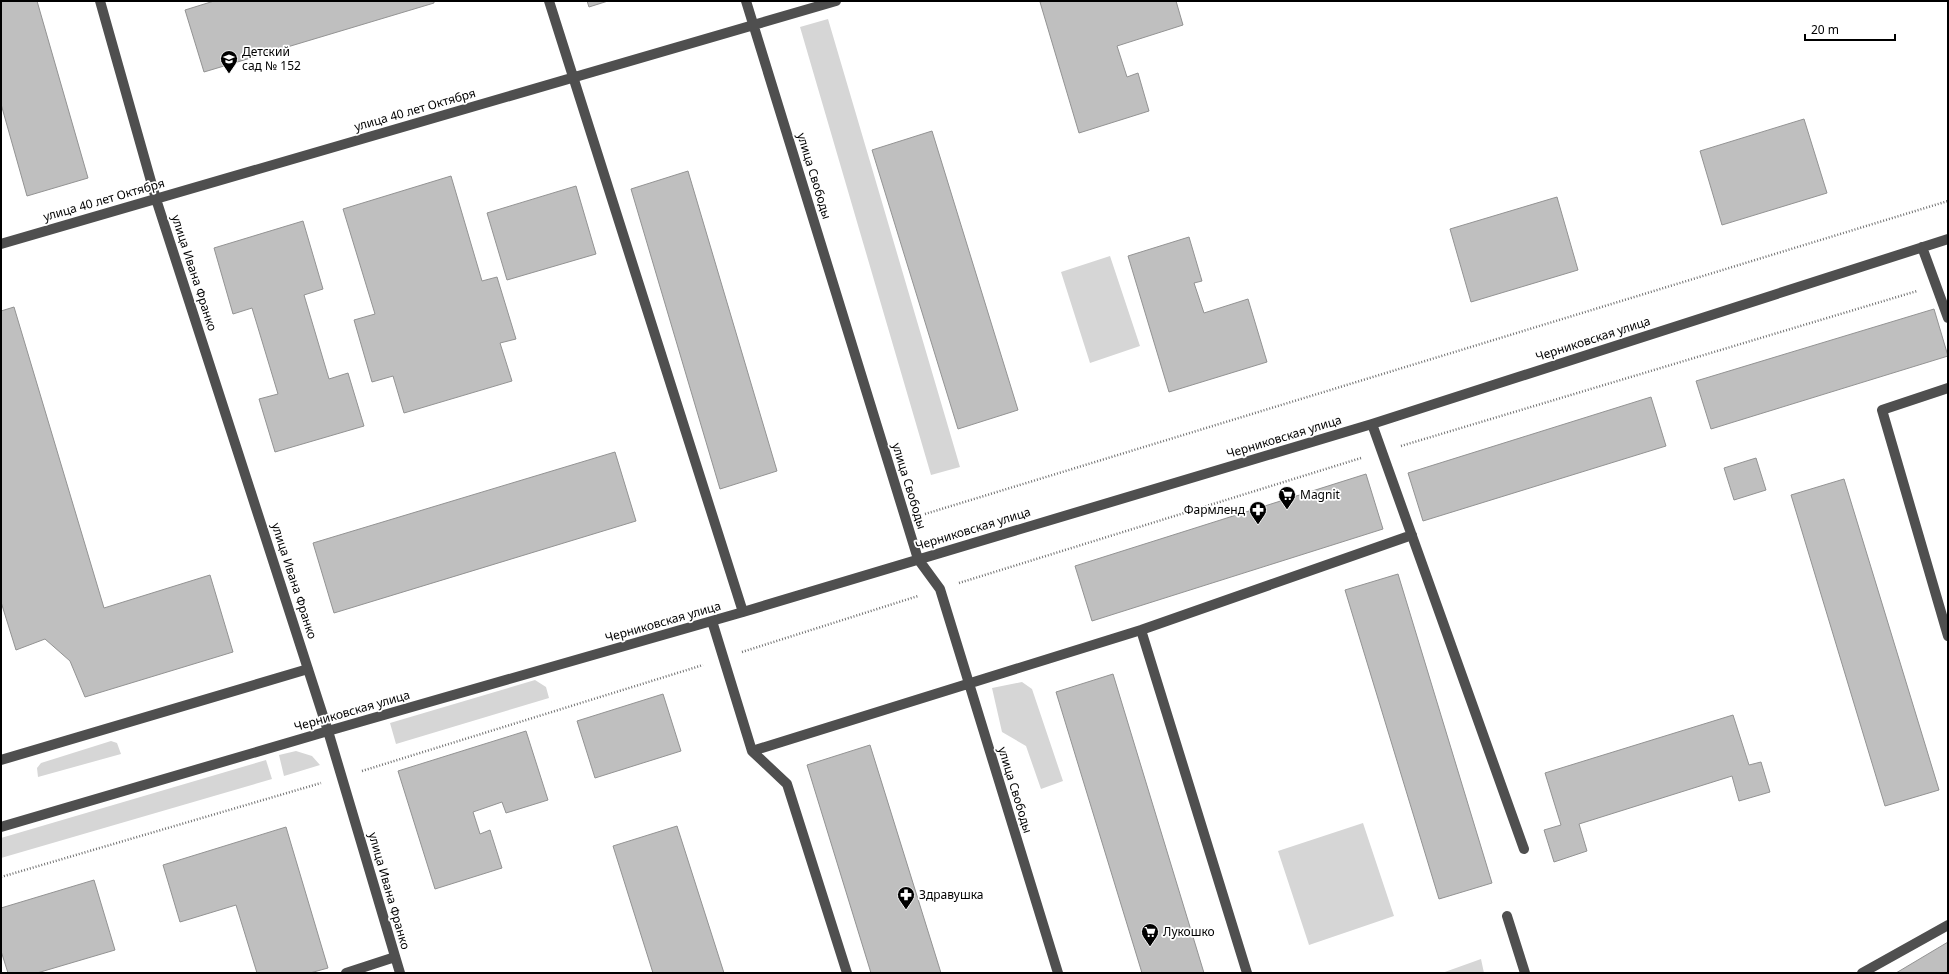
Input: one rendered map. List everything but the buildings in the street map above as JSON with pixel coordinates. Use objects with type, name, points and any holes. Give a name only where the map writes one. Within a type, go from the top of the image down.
[{"type":"street","name":"улица Ивана Франко","points":[[100,1],[156,199],[328,731],[400,973]]},
{"type":"street","points":[[549,1],[743,612]]},
{"type":"street","name":"улица Свободы","points":[[746,1],[918,559],[940,589],[1058,973]]},
{"type":"street","name":"улица 40 лет Октября","points":[[1,244],[836,1]]},
{"type":"street","name":"Черниковская улица","points":[[1,827],[743,612],[1372,424],[1922,246],[1948,239]]},
{"type":"street","points":[[1922,246],[1948,318]]},
{"type":"street","points":[[1948,388],[1882,410],[1948,636]]},
{"type":"street","points":[[1372,424],[1524,849]]},
{"type":"street","points":[[752,751],[1141,630],[1412,534]]},
{"type":"street","points":[[712,621],[752,751],[787,784],[847,973]]},
{"type":"street","points":[[1141,630],[1247,973]]},
{"type":"street","points":[[1,760],[308,669]]},
{"type":"street","points":[[1507,916],[1525,973]]},
{"type":"street","points":[[1862,973],[1948,925]]},
{"type":"street","points":[[346,973],[395,957]]},
{"type":"path","points":[[906,520],[1948,201]]},
{"type":"path","points":[[1,877],[342,777],[1382,452],[1936,285]]},
{"type":"shaded area","points":[[828,19],[960,467],[931,475],[800,27]]},
{"type":"shaded area","points":[[1110,256],[1140,346],[1090,363],[1061,272]]},
{"type":"shaded area","points":[[535,680],[546,687],[549,698],[396,744],[390,723]]},
{"type":"shaded area","points":[[1022,682],[1032,689],[1063,781],[1041,789],[1026,746],[1002,732],[992,688]]},
{"type":"shaded area","points":[[111,741],[117,743],[121,754],[38,777],[37,768],[41,763]]},
{"type":"shaded area","points":[[296,751],[312,756],[320,765],[284,776],[279,755]]},
{"type":"shaded area","points":[[266,760],[272,779],[1,858],[1,838]]},
{"type":"shaded area","points":[[1363,823],[1394,916],[1309,945],[1278,851]]},
{"type":"shaded area","points":[[1481,959],[1484,973],[1442,973]]},
{"type":"place","name":"Детский сад № 152","points":[[229,74]]},
{"type":"place","name":"Magnit","points":[[1287,510]]},
{"type":"place","name":"Фармленд","points":[[1258,525]]},
{"type":"place","name":"Здравушка","points":[[906,910]]},
{"type":"place","name":"Лукошко","points":[[1150,947]]}]
